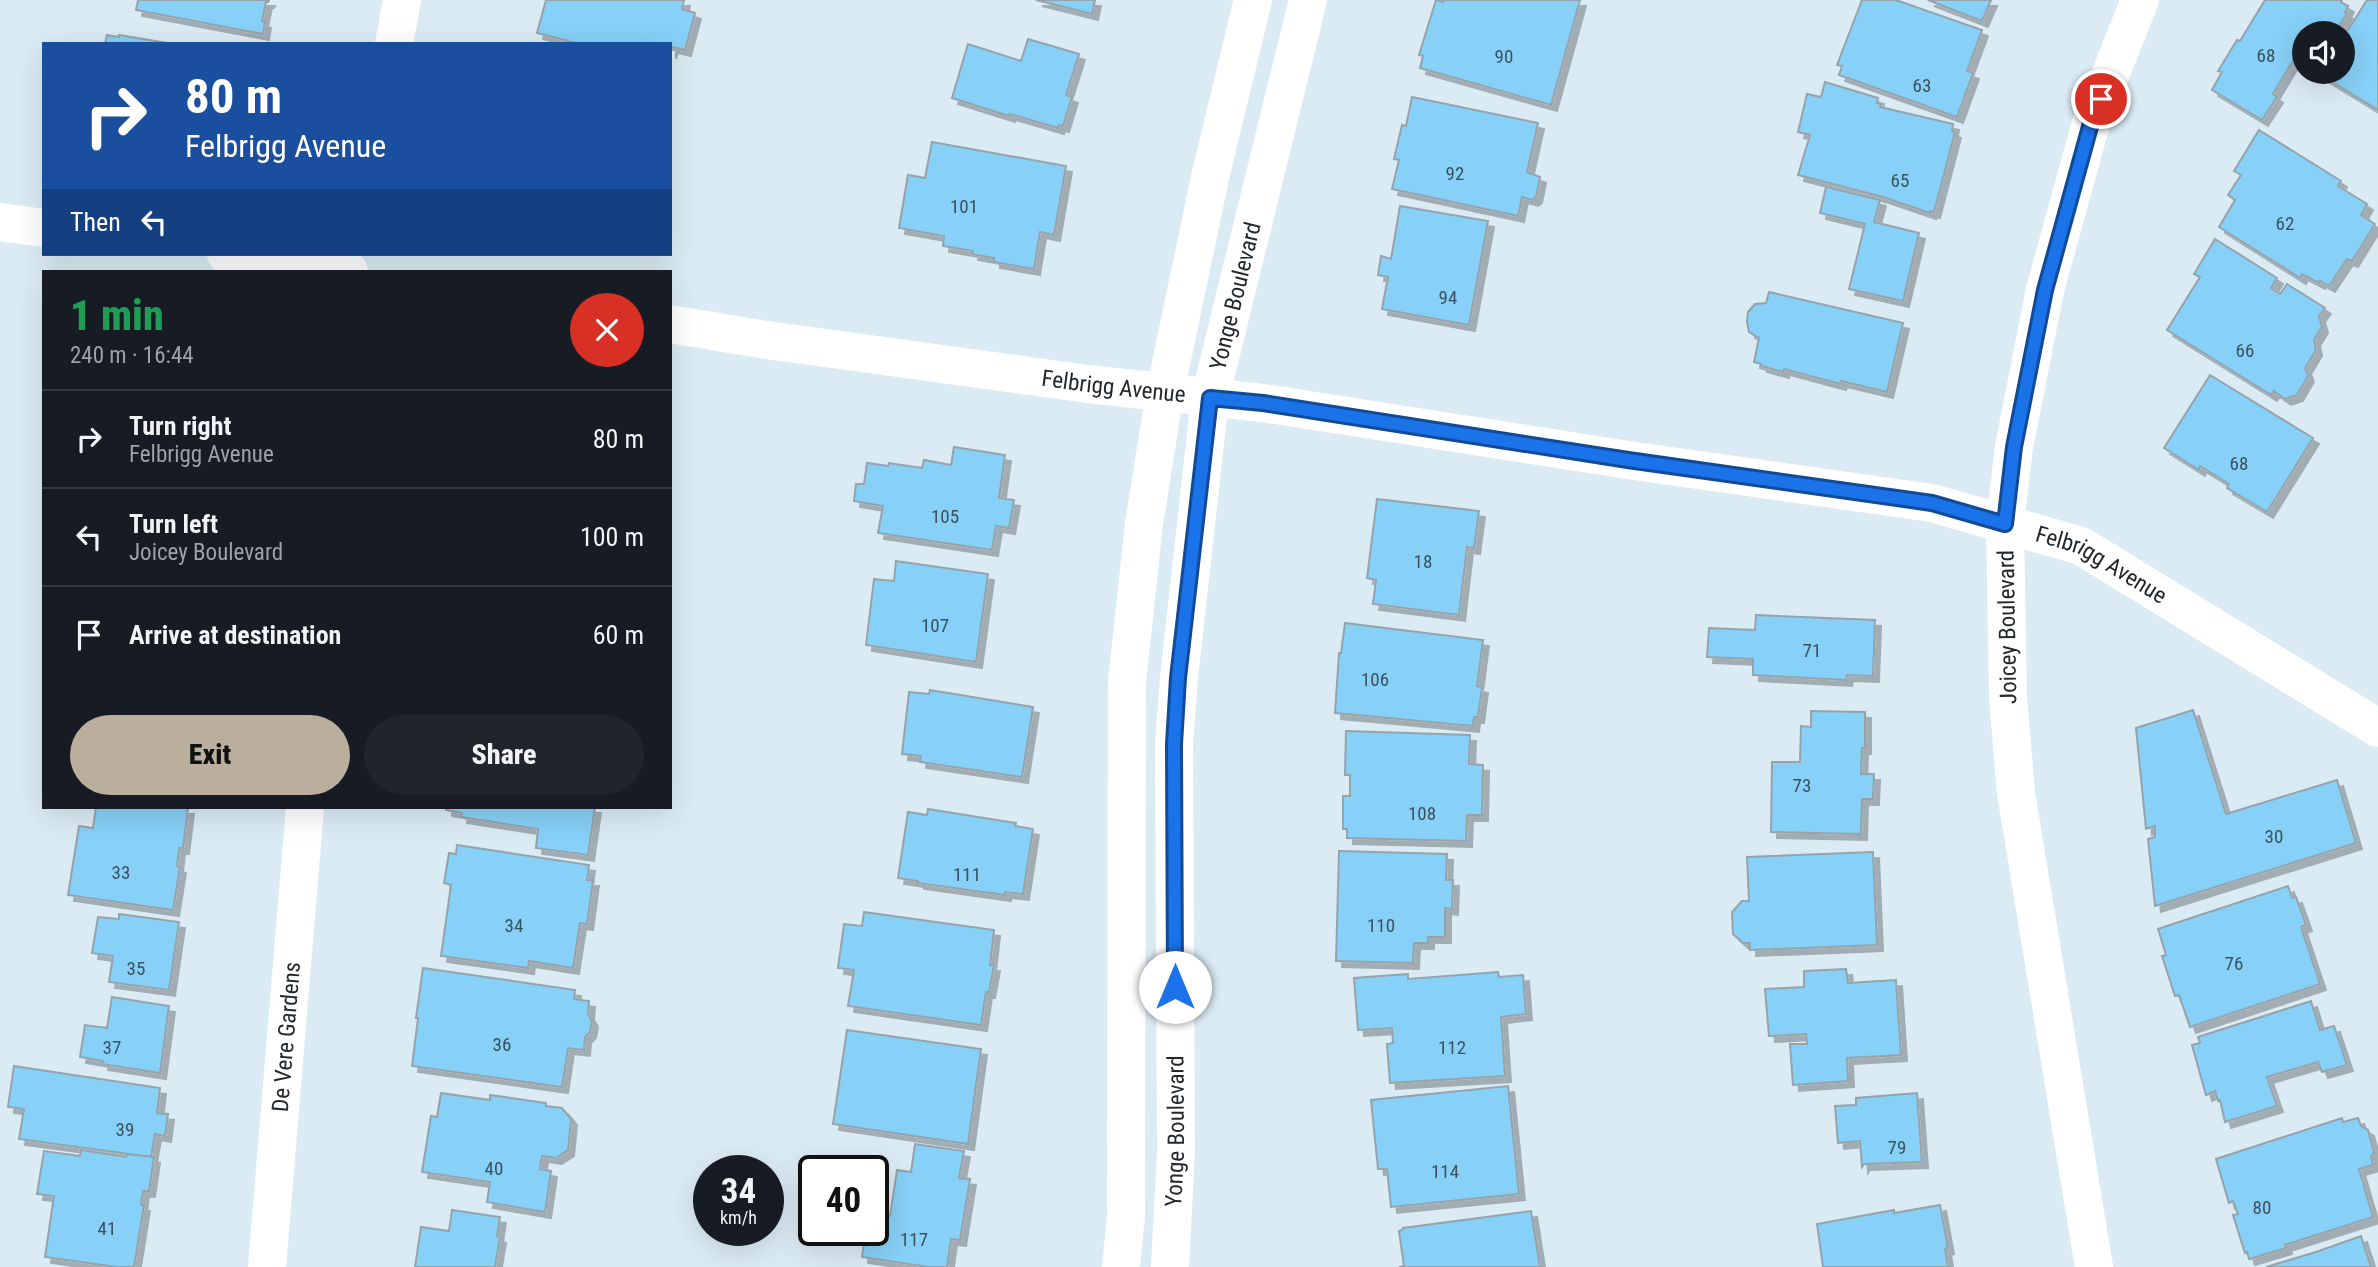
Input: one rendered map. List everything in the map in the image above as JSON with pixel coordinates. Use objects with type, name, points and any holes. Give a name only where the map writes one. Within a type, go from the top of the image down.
[{"type":"street","points":[[394,42],[402,0]]},
{"type":"street","name":"Yonge Boulevard","points":[[1121,1267],[1126,1216],[1127,682],[1144,524],[1165,392],[1211,173],[1254,0]]},
{"type":"street","name":"Yonge Boulevard","points":[[1170,1267],[1176,1150],[1174,744],[1178,678],[1210,398],[1308,0]]},
{"type":"street","name":"Joicey Boulevard","points":[[2094,1267],[2016,793],[2008,697],[2005,524],[2014,447],[2045,290],[2091,123],[2140,0]]},
{"type":"street","points":[[0,222],[42,228]]},
{"type":"street","points":[[240,256],[341,270]]},
{"type":"street","name":"Felbrigg Avenue","points":[[672,324],[1088,384],[1263,403],[1628,460],[1932,503],[2081,546],[2378,728]]},
{"type":"street","name":"De Vere Gardens","points":[[267,1267],[304,809]]},
{"type":"building","points":[[138,0],[269,0],[266,2],[262,21],[265,22],[263,34],[136,10]]},
{"type":"building","points":[[546,0],[684,0],[682,9],[695,13],[685,50],[672,47],[672,42],[572,42],[537,33]]},
{"type":"building","points":[[1036,0],[1095,0],[1092,14]]},
{"type":"building","points":[[1436,0],[1580,0],[1551,105],[1420,68],[1423,56],[1419,55]]},
{"type":"building","points":[[1862,0],[1896,0],[1982,30],[1967,71],[1973,73],[1957,117],[1839,75],[1842,66],[1837,65]]},
{"type":"building","points":[[1928,0],[1991,0],[1982,21]]},
{"type":"building","points":[[2265,0],[2342,0],[2341,2],[2348,6],[2342,21],[2292,21],[2292,62],[2273,94],[2277,97],[2262,120],[2212,90],[2222,72],[2218,71],[2237,40],[2240,41]]},
{"type":"building","points":[[2367,0],[2378,0],[2378,110],[2335,84],[2355,84],[2354,21]]},
{"type":"building","points":[[107,35],[119,35],[161,42],[105,42]]},
{"type":"building","points":[[1028,39],[1079,54],[1066,95],[1072,97],[1063,126],[1059,125],[1058,128],[1010,114],[1009,116],[952,98],[968,44],[1021,61]]},
{"type":"building","points":[[1825,82],[1878,98],[1880,107],[1953,124],[1952,131],[1955,132],[1934,212],[1798,175],[1810,135],[1798,132],[1807,94],[1821,97]]},
{"type":"building","points":[[1412,97],[1538,123],[1527,172],[1540,177],[1536,197],[1532,200],[1522,197],[1518,216],[1392,189],[1399,160],[1394,159],[1402,125],[1406,126]]},
{"type":"building","points":[[2259,130],[2341,181],[2338,186],[2367,204],[2361,215],[2375,224],[2352,261],[2347,259],[2329,286],[2302,274],[2300,278],[2219,227],[2235,200],[2228,195],[2241,175],[2234,171]]},
{"type":"building","points":[[932,142],[1066,166],[1054,235],[1040,232],[1034,269],[994,262],[994,258],[972,254],[973,251],[943,246],[944,236],[899,228],[908,175],[925,178]]},
{"type":"building","points":[[1826,187],[1880,200],[1874,222],[1919,233],[1903,301],[1849,289],[1865,224],[1820,213]]},
{"type":"building","points":[[1400,206],[1488,221],[1469,325],[1382,309],[1388,277],[1378,275],[1381,256],[1391,259]]},
{"type":"building","points":[[2215,239],[2277,278],[2271,288],[2280,294],[2287,284],[2325,308],[2319,316],[2322,327],[2314,340],[2316,350],[2305,368],[2308,376],[2297,395],[2285,399],[2274,391],[2271,395],[2167,330],[2200,277],[2194,274]]},
{"type":"building","points":[[1769,292],[1903,323],[1887,392],[1841,381],[1840,384],[1784,369],[1783,372],[1754,362],[1759,338],[1749,332],[1748,312],[1755,304],[1766,303]]},
{"type":"building","points":[[2210,375],[2313,438],[2267,512],[2227,488],[2229,484],[2200,466],[2199,470],[2164,448]]},
{"type":"building","points":[[954,447],[1005,455],[999,498],[1014,500],[1009,528],[996,526],[992,550],[878,533],[883,506],[854,501],[856,484],[864,484],[867,463],[922,468],[924,460],[951,465]]},
{"type":"building","points":[[1377,499],[1479,511],[1474,548],[1467,547],[1459,615],[1373,604],[1376,580],[1367,578]]},
{"type":"building","points":[[896,561],[988,574],[976,662],[866,645],[874,579],[894,581]]},
{"type":"building","points":[[1756,615],[1875,620],[1873,676],[1847,675],[1846,680],[1753,675],[1753,659],[1707,657],[1709,628],[1755,630]]},
{"type":"building","points":[[1345,623],[1483,640],[1477,686],[1482,687],[1478,717],[1474,717],[1473,726],[1335,713],[1339,653]]},
{"type":"building","points":[[930,690],[1033,707],[1022,777],[920,762],[921,756],[902,754],[909,692],[929,694]]},
{"type":"building","points":[[2193,710],[2226,814],[2337,780],[2356,843],[2155,906],[2148,839],[2155,837],[2155,826],[2146,829],[2136,728]]},
{"type":"building","points":[[1811,711],[1865,712],[1865,748],[1862,748],[1861,774],[1874,774],[1873,799],[1862,799],[1861,834],[1771,832],[1772,762],[1800,762],[1801,726],[1811,727]]},
{"type":"building","points":[[1346,731],[1470,735],[1469,764],[1483,765],[1482,815],[1467,815],[1466,841],[1347,838],[1347,829],[1343,829],[1343,796],[1350,796],[1350,775],[1345,775]]},
{"type":"building","points":[[96,809],[188,809],[183,848],[179,848],[177,866],[180,867],[173,910],[68,895],[79,826],[93,828]]},
{"type":"building","points":[[595,809],[588,855],[536,848],[538,829],[461,817],[462,813],[446,810]]},
{"type":"building","points":[[928,809],[1016,823],[1015,826],[1033,829],[1023,894],[1005,892],[1005,895],[898,878],[908,812],[927,815]]},
{"type":"building","points":[[457,845],[589,865],[587,880],[593,880],[587,924],[580,923],[573,968],[529,961],[528,968],[441,956],[451,885],[444,883],[449,853],[456,854]]},
{"type":"building","points":[[1339,851],[1447,854],[1446,880],[1453,880],[1452,909],[1445,908],[1445,937],[1428,937],[1428,943],[1414,943],[1413,963],[1336,961]]},
{"type":"building","points":[[1873,852],[1877,945],[1750,950],[1750,943],[1743,943],[1733,934],[1732,912],[1742,901],[1749,901],[1747,857]]},
{"type":"building","points":[[2288,886],[2292,898],[2296,897],[2306,925],[2301,927],[2320,984],[2190,1027],[2179,995],[2175,996],[2162,956],[2166,955],[2158,929]]},
{"type":"building","points":[[864,912],[994,930],[990,965],[994,965],[989,992],[986,992],[981,1025],[848,1006],[854,970],[838,968],[844,924],[862,926]]},
{"type":"building","points":[[119,914],[179,922],[169,990],[109,982],[113,956],[92,953],[98,917],[119,919]]},
{"type":"building","points":[[423,968],[575,990],[574,999],[589,1001],[588,1014],[592,1021],[590,1032],[585,1037],[584,1050],[568,1048],[562,1087],[412,1066]]},
{"type":"building","points":[[1846,969],[1848,983],[1896,980],[1901,1055],[1847,1058],[1848,1081],[1793,1085],[1790,1044],[1807,1044],[1806,1034],[1769,1036],[1765,989],[1804,987],[1804,971]]},
{"type":"building","points":[[1498,972],[1499,977],[1523,975],[1526,1014],[1501,1017],[1505,1076],[1390,1083],[1387,1044],[1393,1043],[1392,1028],[1358,1030],[1354,978],[1408,974],[1408,979]]},
{"type":"building","points":[[112,997],[169,1006],[160,1073],[102,1064],[103,1061],[80,1057],[85,1025],[107,1028]]},
{"type":"building","points":[[2311,1001],[2320,1030],[2334,1026],[2347,1065],[2322,1072],[2318,1062],[2267,1077],[2277,1106],[2225,1122],[2215,1091],[2206,1095],[2192,1045],[2200,1043],[2198,1037]]},
{"type":"building","points":[[847,1030],[981,1049],[968,1144],[833,1124]]},
{"type":"building","points":[[14,1066],[160,1088],[157,1113],[168,1114],[165,1136],[155,1134],[151,1157],[19,1139],[24,1109],[8,1107]]},
{"type":"building","points":[[1508,1086],[1519,1194],[1391,1207],[1387,1169],[1378,1169],[1371,1100]]},
{"type":"building","points":[[441,1093],[490,1100],[490,1095],[562,1108],[571,1119],[568,1150],[556,1158],[542,1156],[540,1169],[551,1171],[545,1212],[487,1202],[490,1182],[422,1172],[431,1116],[437,1117]]},
{"type":"building","points":[[1917,1093],[1922,1162],[1864,1164],[1862,1167],[1860,1141],[1838,1143],[1835,1106],[1856,1105],[1856,1098]]},
{"type":"building","points":[[2342,1118],[2343,1122],[2358,1118],[2361,1126],[2368,1130],[2374,1152],[2371,1157],[2373,1165],[2359,1169],[2373,1217],[2249,1259],[2233,1215],[2238,1214],[2233,1201],[2229,1203],[2216,1159]]},
{"type":"building","points":[[915,1144],[964,1151],[959,1178],[970,1179],[960,1240],[951,1239],[947,1267],[929,1267],[862,1257],[864,1246],[889,1246],[889,1216],[897,1170],[911,1172]]},
{"type":"building","points":[[81,1150],[126,1157],[127,1154],[154,1157],[149,1191],[143,1191],[141,1205],[144,1205],[134,1267],[45,1257],[54,1196],[37,1194],[44,1151],[80,1156]]},
{"type":"building","points":[[1940,1205],[1948,1248],[1945,1249],[1948,1267],[1823,1267],[1817,1224]]},
{"type":"building","points":[[452,1210],[500,1217],[495,1267],[415,1267],[421,1227],[449,1231]]},
{"type":"building","points":[[1531,1211],[1540,1267],[1399,1267],[1404,1266],[1399,1231],[1403,1228]]},
{"type":"building","points":[[2361,1236],[2371,1267],[2266,1267],[2316,1252]]},
{"type":"route","points":[[1175,987],[1174,744],[1178,678],[1210,398],[1263,403],[1628,460],[1932,503],[2005,524],[2014,447],[2045,290],[2091,123],[2101,99]]}]
